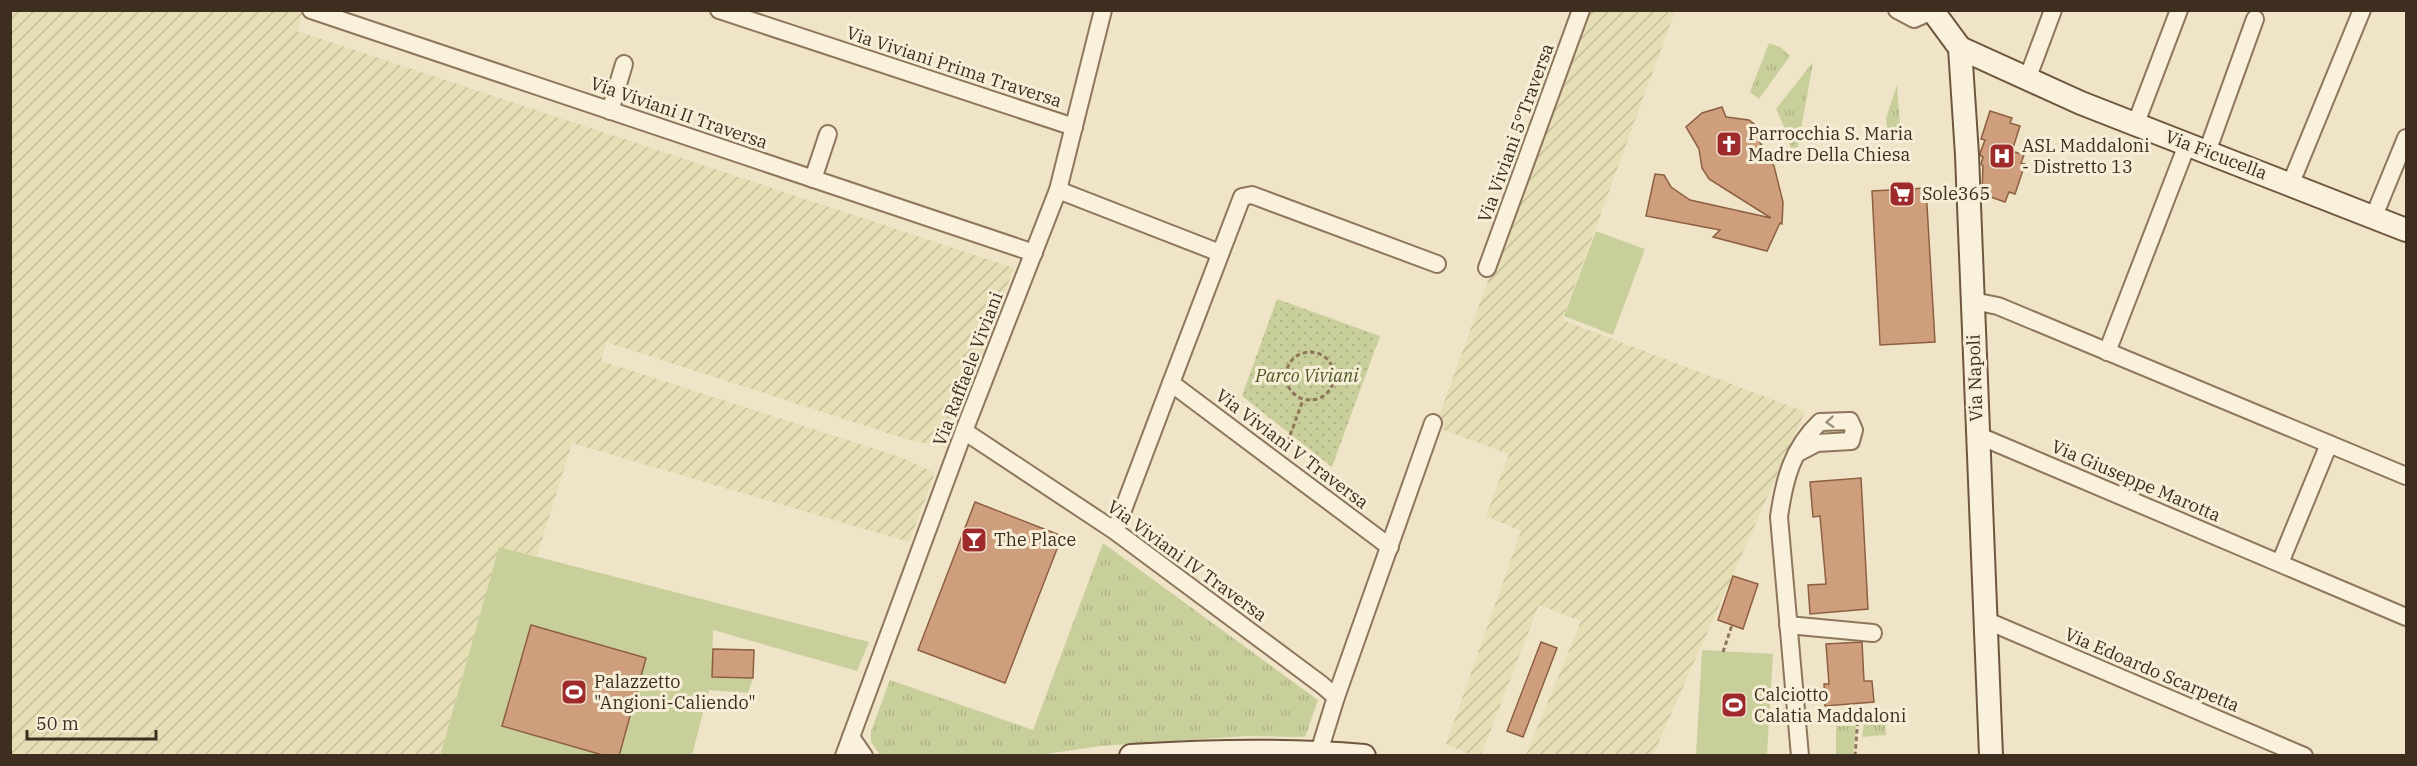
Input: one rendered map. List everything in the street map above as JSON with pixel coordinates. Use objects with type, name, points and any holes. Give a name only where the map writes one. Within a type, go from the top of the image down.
[{"type":"main road","points":[[1932,10],[1960,48]]},
{"type":"main road","name":"Via Ficucella","points":[[1960,48],[2081,103],[2291,183],[2406,230]]},
{"type":"main road","name":"Via Napoli","points":[[1960,48],[1973,301],[1990,756]]},
{"type":"main road","points":[[1980,756],[1990,730]]},
{"type":"main road","points":[[1131,756],[1226,750],[1319,752],[1364,756]]},
{"type":"street","name":"Via Viviani II Traversa","points":[[312,10],[1034,253]]},
{"type":"street","name":"Via Viviani Prima Traversa","points":[[719,10],[1074,127]]},
{"type":"street","name":"Via Raffaele Viviani","points":[[844,756],[964,431],[1058,190],[1102,10]]},
{"type":"street","name":"Via Viviani 5°Traversa","points":[[1488,268],[1581,10]]},
{"type":"street","points":[[1897,10],[1914,19],[1932,10]]},
{"type":"street","points":[[2028,77],[2053,10]]},
{"type":"street","points":[[2136,123],[2179,10]]},
{"type":"street","points":[[2291,183],[2362,10]]},
{"type":"street","points":[[2107,352],[2255,19]]},
{"type":"street","points":[[610,111],[624,64]]},
{"type":"street","points":[[813,179],[828,134]]},
{"type":"street","points":[[2374,216],[2406,138]]},
{"type":"street","points":[[1058,190],[1220,253]]},
{"type":"street","points":[[1115,531],[1242,197],[1252,195],[1437,264]]},
{"type":"street","points":[[1973,301],[1998,306],[2406,476]]},
{"type":"street","name":"Via Viviani V Traversa","points":[[1171,383],[1390,547]]},
{"type":"street","points":[[1319,752],[1335,697],[1433,423]]},
{"type":"street","name":"Via Viviani IV Traversa","points":[[964,431],[1115,531],[1335,697]]},
{"type":"street","name":"Via Giuseppe Marotta","points":[[1977,435],[2406,617]]},
{"type":"street","points":[[2280,563],[2329,444]]},
{"type":"street","points":[[1796,454],[1790,464],[1779,517],[1800,756]]},
{"type":"street","name":"Via Edoardo Scarpetta","points":[[1985,620],[2304,756]]},
{"type":"street","points":[[1788,624],[1873,633]]},
{"type":"street","points":[[851,737],[864,756]]},
{"type":"path","points":[[1313,352],[1320,354],[1331,365],[1334,380],[1332,387],[1320,399],[1303,400],[1295,396],[1286,382],[1288,366],[1298,355],[1313,352]]},
{"type":"path","points":[[1279,464],[1303,400]]},
{"type":"path","points":[[1724,651],[1732,625]]},
{"type":"path","points":[[1827,720],[1867,716]]},
{"type":"path","points":[[1855,756],[1858,717]]},
{"type":"shaded area","points":[[10,11],[303,11],[297,31],[1014,268],[945,448],[906,439],[606,342],[601,361],[900,457],[935,473],[909,542],[572,443],[537,556],[499,547],[440,755],[11,755]]},
{"type":"shaded area","points":[[1586,11],[1675,11],[1562,320],[1805,412],[1653,755],[1526,755],[1581,621],[1539,605],[1481,755],[1471,755],[1446,744],[1521,531],[1486,516],[1509,454],[1435,427]]},
{"type":"green space","points":[[1769,43],[1780,47],[1790,56],[1759,99],[1750,92]]},
{"type":"green space","points":[[1813,62],[1798,147],[1791,149],[1776,109]]},
{"type":"green space","points":[[1897,85],[1901,137],[1888,138],[1886,118]]},
{"type":"green space","points":[[1596,231],[1645,249],[1613,335],[1564,316]]},
{"type":"green space","name":"Parco Viviani","points":[[1277,299],[1380,336],[1332,467],[1242,396]]},
{"type":"green space","points":[[1103,543],[1318,700],[1305,737],[1246,736],[1100,746],[1033,756],[880,755],[871,742],[871,731],[890,680],[1033,730]]},
{"type":"green space","points":[[499,547],[869,642],[857,671],[713,630],[712,677],[753,678],[748,693],[709,690],[692,755],[440,756]]},
{"type":"green space","name":"Calciotto Calatia Maddaloni","points":[[1702,650],[1773,654],[1767,755],[1696,755]]},
{"type":"green space","points":[[1885,723],[1886,735],[1862,737],[1864,724]]},
{"type":"green space","points":[[1836,726],[1856,726],[1853,755],[1836,755]]},
{"type":"building","points":[[1722,107],[1726,117],[1749,120],[1758,127],[1763,134],[1758,139],[1774,166],[1783,202],[1782,224],[1780,223],[1767,251],[1713,237],[1720,230],[1646,216],[1655,174],[1664,175],[1671,187],[1690,200],[1771,218],[1709,179],[1702,168],[1699,149],[1686,127],[1702,113]]},
{"type":"building","name":"ASL Maddaloni - Distretto 13","points":[[1990,111],[2012,118],[2010,123],[2020,126],[2012,151],[2024,155],[2021,163],[2025,164],[2015,194],[2009,192],[2005,202],[1982,194],[1983,166],[1981,164],[1983,157],[1980,153],[1985,140],[1981,139]]},
{"type":"building","points":[[1926,188],[1935,342],[1880,345],[1872,191]]},
{"type":"building","points":[[1861,478],[1868,609],[1810,614],[1808,585],[1826,584],[1820,516],[1813,517],[1810,482]]},
{"type":"building","points":[[975,502],[1062,536],[1005,683],[918,650]]},
{"type":"building","points":[[1733,576],[1758,584],[1743,629],[1718,620]]},
{"type":"building","name":"Palazzetto \"Angioni-Caliendo\"","points":[[531,625],[646,658],[619,756],[606,756],[502,726]]},
{"type":"building","points":[[1541,642],[1557,648],[1523,737],[1507,731]]},
{"type":"building","points":[[1862,642],[1864,681],[1872,681],[1874,702],[1825,706],[1824,684],[1829,684],[1826,644]]},
{"type":"building","points":[[713,649],[754,650],[753,678],[712,677]]},
{"type":"place","name":"Parrocchia S. Maria Madre Della Chiesa","points":[[1729,144]]},
{"type":"place","name":"ASL Maddaloni - Distretto 13","points":[[2002,156]]},
{"type":"place","name":"Sole365","points":[[1902,194]]},
{"type":"place","name":"The Place","points":[[974,540]]},
{"type":"place","name":"Palazzetto \"Angioni-Caliendo\"","points":[[574,692]]},
{"type":"place","name":"Calciotto Calatia Maddaloni","points":[[1734,705]]}]
